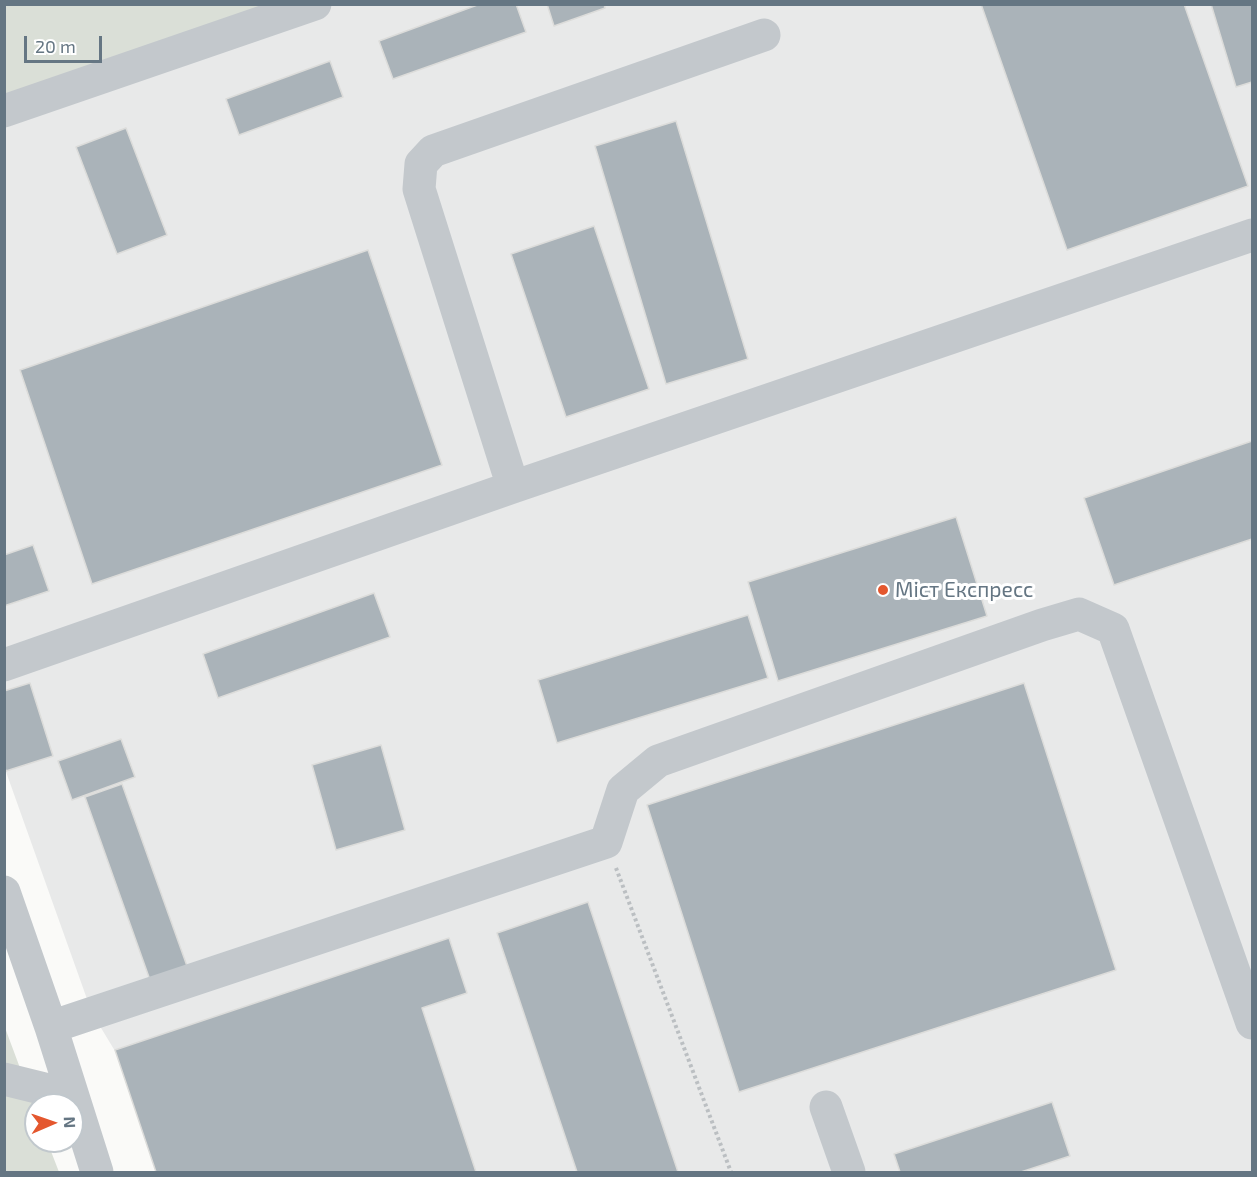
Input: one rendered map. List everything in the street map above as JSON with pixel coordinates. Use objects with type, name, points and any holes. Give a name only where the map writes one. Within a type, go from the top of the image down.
[{"type":"street","points":[[4,111],[315,4]]},
{"type":"street","points":[[513,487],[419,189],[421,164],[433,151],[764,35]]},
{"type":"street","points":[[4,665],[513,487],[1252,235]]},
{"type":"street","points":[[51,1027],[606,842],[623,790],[658,761],[1042,625],[1079,614],[1113,629],[1252,1023]]},
{"type":"street","points":[[4,892],[72,1093]]},
{"type":"street","points":[[4,1079],[61,1093]]},
{"type":"street","points":[[826,1107],[849,1173]]},
{"type":"street","points":[[84,1131],[97,1173]]},
{"type":"path","points":[[606,842],[731,1173]]},
{"type":"shaded area","points":[[5,4],[315,5],[5,111]]},
{"type":"shaded area","points":[[315,5],[1252,5],[1252,1172],[156,1172],[115,1051],[92,1013],[5,769],[5,111]]},
{"type":"shaded area","points":[[4,1025],[29,1093],[24,1093],[24,1153],[52,1153],[59,1172],[5,1172]]},
{"type":"building","points":[[480,4],[516,4],[526,32],[393,79],[379,41]]},
{"type":"building","points":[[547,4],[604,4],[605,8],[554,26]]},
{"type":"building","points":[[981,4],[1184,4],[1248,186],[1067,250]]},
{"type":"building","points":[[1211,4],[1252,4],[1252,82],[1236,87]]},
{"type":"building","points":[[330,61],[343,97],[239,135],[226,99]]},
{"type":"building","points":[[676,121],[748,359],[666,384],[595,146]]},
{"type":"building","points":[[126,128],[167,235],[117,254],[76,147]]},
{"type":"building","points":[[594,226],[649,389],[566,417],[511,254]]},
{"type":"building","points":[[368,250],[442,465],[92,584],[20,370]]},
{"type":"building","points":[[1252,441],[1252,539],[1114,585],[1084,498]]},
{"type":"building","points":[[956,517],[987,616],[778,681],[748,582]]},
{"type":"building","points":[[33,545],[49,591],[4,606],[4,555]]},
{"type":"building","points":[[374,593],[390,637],[218,698],[203,654]]},
{"type":"building","points":[[748,615],[768,678],[557,743],[538,680]]},
{"type":"building","points":[[30,683],[53,756],[6,771],[4,765],[4,691]]},
{"type":"building","points":[[1024,683],[1116,970],[739,1092],[647,805]]},
{"type":"building","points":[[121,739],[135,777],[72,800],[58,761]]},
{"type":"building","points":[[381,745],[405,830],[336,850],[312,765]]},
{"type":"building","points":[[122,784],[187,966],[150,980],[85,797]]},
{"type":"building","points":[[588,902],[678,1172],[577,1172],[497,933]]},
{"type":"building","points":[[449,938],[467,993],[422,1008],[476,1172],[156,1172],[115,1050]]},
{"type":"building","points":[[1052,1102],[1070,1156],[1021,1172],[900,1172],[894,1154]]},
{"type":"place","name":"Міст Експресс","points":[[883,590]]}]
